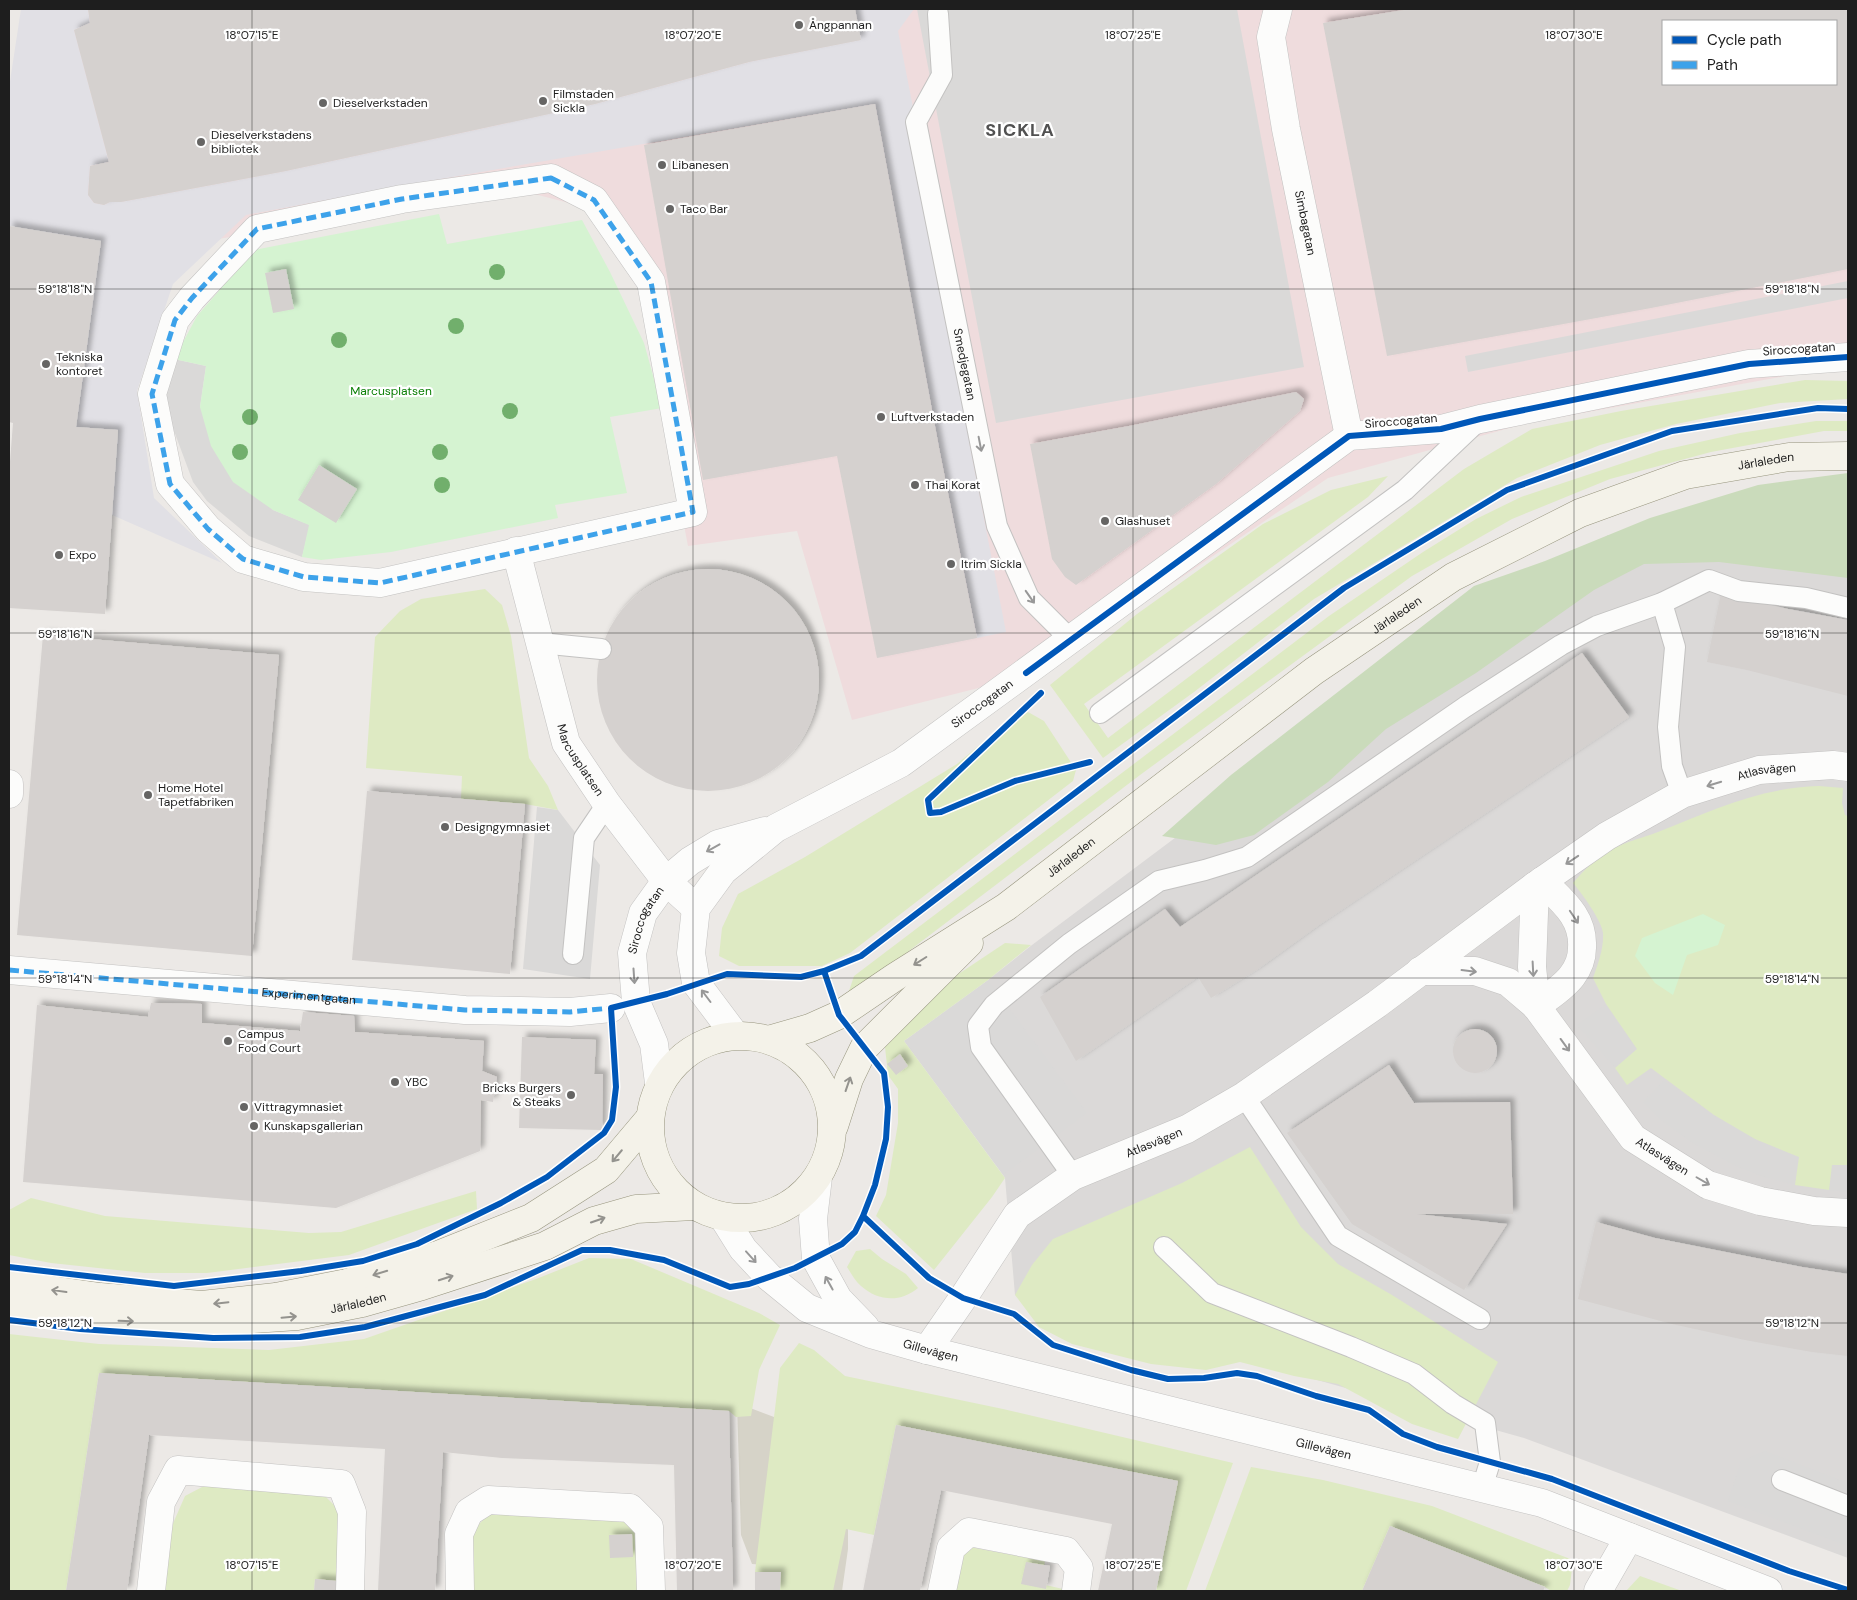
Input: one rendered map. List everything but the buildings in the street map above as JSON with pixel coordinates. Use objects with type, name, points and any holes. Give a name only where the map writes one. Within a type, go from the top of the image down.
[{"type":"main road","name":"Järlaleden","points":[[772,1040],[810,1028],[839,1015],[1006,907],[1314,671],[1453,577],[1580,513],[1685,475],[1789,457],[1848,456]]},
{"type":"main road","name":"Järlaleden","points":[[9,1305],[119,1321],[212,1322],[297,1316],[362,1303],[422,1286],[545,1246],[594,1221],[636,1209],[694,1206],[723,1217],[750,1218],[777,1211],[800,1197],[818,1177],[828,1154],[833,1130],[849,1079],[864,1048],[1006,907]]},
{"type":"main road","points":[[694,1206],[668,1184],[652,1153],[648,1119],[659,1083],[678,1058],[705,1041],[735,1034],[772,1040],[805,1060],[826,1092],[833,1130]]},
{"type":"main road","name":"Järlaleden","points":[[9,1284],[100,1297],[202,1305],[276,1297],[347,1283],[438,1255],[530,1218],[606,1170],[648,1119]]},
{"type":"street","name":"Simbagatan","points":[[1278,9],[1270,37],[1286,129],[1349,436]]},
{"type":"street","points":[[551,178],[594,200],[651,282],[693,512],[516,551],[380,583],[304,577],[243,559],[208,529],[170,484],[152,394],[175,320],[192,298],[257,229],[402,199],[551,178]]},
{"type":"street","name":"Siroccogatan","points":[[735,1034],[696,983],[691,953],[696,908],[723,871],[776,828],[901,763],[1349,436],[1441,429],[1480,419],[1749,364],[1848,357]]},
{"type":"street","name":"Marcusplatsen","points":[[516,551],[566,743],[607,804],[666,881],[696,908]]},
{"type":"street","name":"Atlasvägen","points":[[926,1350],[963,1298],[1017,1215],[1073,1176],[1187,1130],[1244,1096],[1377,1004],[1538,883],[1607,836],[1682,794],[1759,770],[1833,765],[1848,767]]},
{"type":"street","points":[[9,784],[9,794]]},
{"type":"street","name":"Siroccogatan","points":[[659,1083],[654,1044],[636,1002],[632,953],[642,913],[666,881],[690,861],[718,844],[776,828]]},
{"type":"street","points":[[1536,1006],[1532,967],[1538,883]]},
{"type":"street","points":[[1536,1006],[1571,978],[1578,966],[1582,947],[1581,928],[1576,917],[1538,883]]},
{"type":"street","name":"Experimentgatan","points":[[9,970],[465,1010],[570,1012],[611,1008]]},
{"type":"street","name":"Atlasvägen","points":[[1420,971],[1475,971],[1508,982],[1536,1006],[1633,1138],[1708,1185],[1760,1202],[1814,1211],[1848,1212]]},
{"type":"street","points":[[818,1177],[813,1219],[816,1258],[838,1299],[871,1334]]},
{"type":"street","name":"Gillevägen","points":[[723,1217],[744,1249],[770,1277],[807,1308],[871,1334],[926,1350],[1542,1503],[1768,1591]]},
{"type":"street","points":[[151,1591],[161,1502],[178,1470],[341,1484],[352,1512],[350,1591]]},
{"type":"street","points":[[460,1591],[459,1534],[469,1512],[488,1500],[630,1508],[648,1527],[651,1591]]},
{"type":"street","points":[[942,1591],[951,1548],[969,1532],[1066,1552],[1078,1568],[1076,1591]]},
{"type":"street","points":[[1598,1591],[1629,1537]]},
{"type":"lane","name":"Smedjegatan","points":[[938,14],[942,75],[916,122],[997,526],[1029,598],[1071,640]]},
{"type":"lane","points":[[1100,713],[1405,490],[1480,419]]},
{"type":"lane","points":[[1073,1176],[981,1047],[978,1026],[994,1005],[1069,944],[1159,881],[1206,870],[1247,857],[1465,707],[1561,645],[1597,626],[1662,603],[1709,580],[1739,592],[1806,598],[1848,608]]},
{"type":"lane","points":[[1662,603],[1674,647],[1668,727],[1672,766],[1682,794]]},
{"type":"lane","points":[[540,643],[601,648]]},
{"type":"lane","points":[[573,954],[584,838],[607,804]]},
{"type":"lane","points":[[1244,1096],[1338,1236],[1480,1319]]},
{"type":"lane","points":[[1164,1247],[1212,1293],[1352,1347],[1414,1374],[1453,1404],[1485,1423],[1490,1462],[1482,1488]]},
{"type":"lane","points":[[1782,1480],[1848,1506]]},
{"type":"shaded area","points":[[21,9],[88,9],[90,23],[74,30],[109,162],[90,166],[88,195],[94,203],[104,205],[110,202],[121,202],[286,171],[595,104],[749,62],[860,40],[855,9],[914,9],[898,31],[930,194],[970,447],[1006,632],[977,638],[940,453],[875,104],[400,186],[246,215],[173,284],[137,391],[154,498],[222,563],[112,515],[118,430],[76,427],[100,242],[9,226],[9,88]]},
{"type":"shaded area","points":[[48,9],[1848,9],[1848,371],[1802,373],[1528,423],[1328,478],[1042,672],[852,720],[797,531],[688,546],[637,279],[584,207],[523,191],[122,254],[37,158]]},
{"type":"shaded area","points":[[917,9],[1237,9],[1304,367],[996,423]]},
{"type":"shaded area","points":[[1848,281],[1848,298],[1468,372],[1465,356]]},
{"type":"shaded area","points":[[174,359],[206,366],[200,407],[273,510],[310,525],[302,557],[249,536],[207,501],[193,482],[164,404]]},
{"type":"shaded area","points":[[1608,535],[1848,550],[1848,1558],[1524,1438],[1015,1295],[1005,1178],[1003,1175],[988,980],[1251,781]]},
{"type":"shaded area","points":[[1847,766],[1848,816],[1845,815],[1842,803]]},
{"type":"shaded area","points":[[537,807],[558,810],[600,865],[590,979],[523,969]]},
{"type":"shaded area","points":[[988,980],[1087,1113],[1003,1175],[904,1041]]},
{"type":"shaded area","points":[[1606,1004],[1637,1049],[1615,1068],[1577,1025]]},
{"type":"shaded area","points":[[1664,1080],[1714,1115],[1755,1139],[1800,1157],[1795,1185],[1767,1178],[1738,1167],[1694,1144],[1662,1121],[1643,1102]]},
{"type":"shaded area","points":[[1832,1165],[1848,1165],[1848,1192],[1829,1190]]},
{"type":"shaded area","points":[[737,1403],[798,1426],[848,1465],[848,1549],[842,1591],[791,1591],[790,1566],[752,1564],[741,1535]]},
{"type":"shaded area","points":[[1765,1451],[1848,1483],[1848,1546],[1728,1501],[1741,1461]]},
{"type":"green space","name":"Marcusplatsen","points":[[439,214],[447,244],[582,220],[610,272],[644,343],[662,408],[610,417],[627,493],[555,505],[558,518],[391,552],[321,560],[302,557],[309,525],[273,510],[233,482],[211,446],[200,407],[206,366],[174,359],[197,316],[249,251]]},
{"type":"green space","points":[[1805,380],[1848,381],[1848,399],[1780,403],[1676,424],[1600,445],[1517,478],[1314,599],[1194,692],[1103,758],[1050,685],[1137,614],[1263,524],[1331,490],[1388,476],[1368,497],[1084,704],[1108,738],[1464,469],[1532,429],[1621,411]]},
{"type":"green space","points":[[1816,421],[1848,421],[1848,431],[1824,431],[1711,452],[1610,479],[1512,519],[1412,576],[1140,775],[901,957],[848,994],[854,976],[1329,616],[1423,552],[1476,519],[1521,497],[1659,451],[1740,433]]},
{"type":"green space","points":[[1848,473],[1848,578],[1719,562],[1644,564],[1594,590],[1476,673],[1386,729],[1328,782],[1254,835],[1216,845],[1162,836],[1231,775],[1474,586],[1545,561],[1650,518],[1758,485]]},
{"type":"green space","points":[[485,589],[502,605],[511,636],[529,758],[548,786],[558,810],[525,804],[461,799],[462,776],[366,768],[375,637],[400,611],[421,599]]},
{"type":"green space","points":[[1028,712],[1044,721],[1076,770],[1073,781],[850,953],[822,966],[739,966],[719,956],[722,928],[738,894],[805,857],[957,764],[1003,725]]},
{"type":"green space","points":[[1819,786],[1843,788],[1842,803],[1845,815],[1848,816],[1848,1165],[1832,1165],[1829,1190],[1795,1185],[1799,1157],[1755,1139],[1714,1115],[1651,1068],[1627,1085],[1615,1068],[1637,1049],[1606,1004],[1593,978],[1602,950],[1602,928],[1586,900],[1573,883],[1595,861],[1622,845],[1736,801],[1776,791]]},
{"type":"green space","points":[[1703,914],[1725,925],[1718,945],[1687,955],[1673,995],[1655,983],[1635,956],[1642,938]]},
{"type":"green space","points":[[1005,943],[1031,945],[988,980],[904,1041],[1005,1178],[934,1270],[876,1216],[886,1195],[898,1123],[898,1089],[888,1075],[885,1047],[898,1023],[936,989]]},
{"type":"green space","points":[[1250,1147],[1301,1227],[1338,1264],[1392,1295],[1498,1362],[1458,1439],[1412,1424],[1338,1384],[1294,1376],[1240,1362],[1206,1370],[1151,1364],[1072,1344],[1039,1327],[1015,1295],[1032,1265],[1053,1239],[1182,1183]]},
{"type":"green space","points":[[476,1191],[477,1209],[349,1255],[207,1273],[145,1273],[51,1263],[9,1255],[9,1210],[31,1198],[105,1216],[309,1233],[341,1232]]},
{"type":"green space","points":[[870,1249],[906,1274],[918,1288],[904,1296],[889,1298],[875,1295],[861,1286],[847,1267],[856,1251]]},
{"type":"green space","points":[[589,1258],[631,1259],[759,1313],[780,1325],[759,1370],[751,1416],[736,1417],[729,1411],[99,1373],[66,1591],[9,1591],[9,1334],[99,1344],[269,1350],[364,1339],[536,1279]]},
{"type":"green space","points":[[799,1343],[814,1350],[845,1376],[1003,1409],[1233,1463],[1186,1591],[1156,1591],[1178,1481],[896,1425],[874,1535],[846,1529],[833,1591],[780,1591],[780,1572],[755,1572],[780,1368]]},
{"type":"green space","points":[[1251,1467],[1323,1480],[1432,1506],[1573,1560],[1570,1585],[1567,1591],[1551,1591],[1390,1526],[1362,1591],[1205,1591]]},
{"type":"green space","points":[[204,1486],[325,1496],[335,1506],[339,1517],[337,1581],[315,1579],[314,1591],[164,1591],[171,1528],[185,1496]]},
{"type":"green space","points":[[491,1512],[618,1515],[636,1531],[638,1591],[469,1591],[473,1530]]},
{"type":"green space","points":[[964,1546],[1045,1561],[1041,1584],[1063,1589],[1063,1591],[956,1591]]},
{"type":"green space","points":[[1640,1576],[1682,1591],[1626,1591]]},
{"type":"marked path","points":[[551,178],[594,200],[651,282],[693,512],[380,583],[304,577],[243,559],[208,529],[170,484],[152,394],[175,320],[192,298],[257,229],[402,199],[551,178]]},
{"type":"marked path","points":[[9,970],[465,1010],[570,1012],[611,1008]]},
{"type":"cycle path","points":[[1026,673],[1349,436],[1441,429],[1480,419],[1749,364],[1848,357]]},
{"type":"cycle path","points":[[9,1267],[174,1286],[301,1271],[363,1261],[417,1244],[501,1203],[547,1177],[604,1133],[612,1120],[616,1087],[611,1008],[667,994],[727,974],[801,977],[824,971],[861,956],[1344,588],[1507,490],[1672,431],[1818,408],[1848,409]]},
{"type":"cycle path","points":[[1041,693],[928,800],[930,813],[941,812],[1015,781],[1090,762]]},
{"type":"cycle path","points":[[9,1320],[80,1329],[213,1338],[300,1337],[365,1327],[485,1295],[582,1250],[610,1250],[664,1260],[730,1287],[749,1284],[795,1268],[842,1244],[855,1232],[875,1185],[886,1139],[888,1107],[884,1073],[839,1015],[824,971]]},
{"type":"cycle path","points":[[863,1216],[929,1278],[963,1298],[1014,1314],[1053,1345],[1131,1370],[1168,1379],[1204,1378],[1237,1373],[1257,1376],[1316,1396],[1369,1410],[1403,1434],[1437,1447],[1552,1479],[1789,1571],[1848,1590]]},
{"type":"place","name":"Ångpannan","points":[[799,25]]},
{"type":"place","name":"Filmstaden Sickla","points":[[543,101]]},
{"type":"place","name":"Dieselverkstaden","points":[[323,103]]},
{"type":"place","name":"Dieselverkstadens bibliotek","points":[[201,142]]},
{"type":"place","name":"Libanesen","points":[[662,165]]},
{"type":"place","name":"Taco Bar","points":[[670,209]]},
{"type":"place","name":"Tekniska kontoret","points":[[46,364]]},
{"type":"place","name":"Luftverkstaden","points":[[881,417]]},
{"type":"place","name":"Thai Korat","points":[[915,485]]},
{"type":"place","name":"Glashuset","points":[[1105,521]]},
{"type":"place","name":"Expo","points":[[59,555]]},
{"type":"place","name":"Itrim Sickla","points":[[951,564]]},
{"type":"place","name":"Home Hotel Tapetfabriken","points":[[148,795]]},
{"type":"place","name":"Designgymnasiet","points":[[445,827]]},
{"type":"place","name":"Campus Food Court","points":[[228,1041]]},
{"type":"place","name":"YBC","points":[[395,1082]]},
{"type":"place","name":"Bricks Burgers & Steaks","points":[[571,1095]]},
{"type":"place","name":"Vittragymnasiet","points":[[244,1107]]},
{"type":"place","name":"Kunskapsgallerian","points":[[254,1126]]},
{"type":"district","name":"SICKLA","points":[[1020,130]]}]
